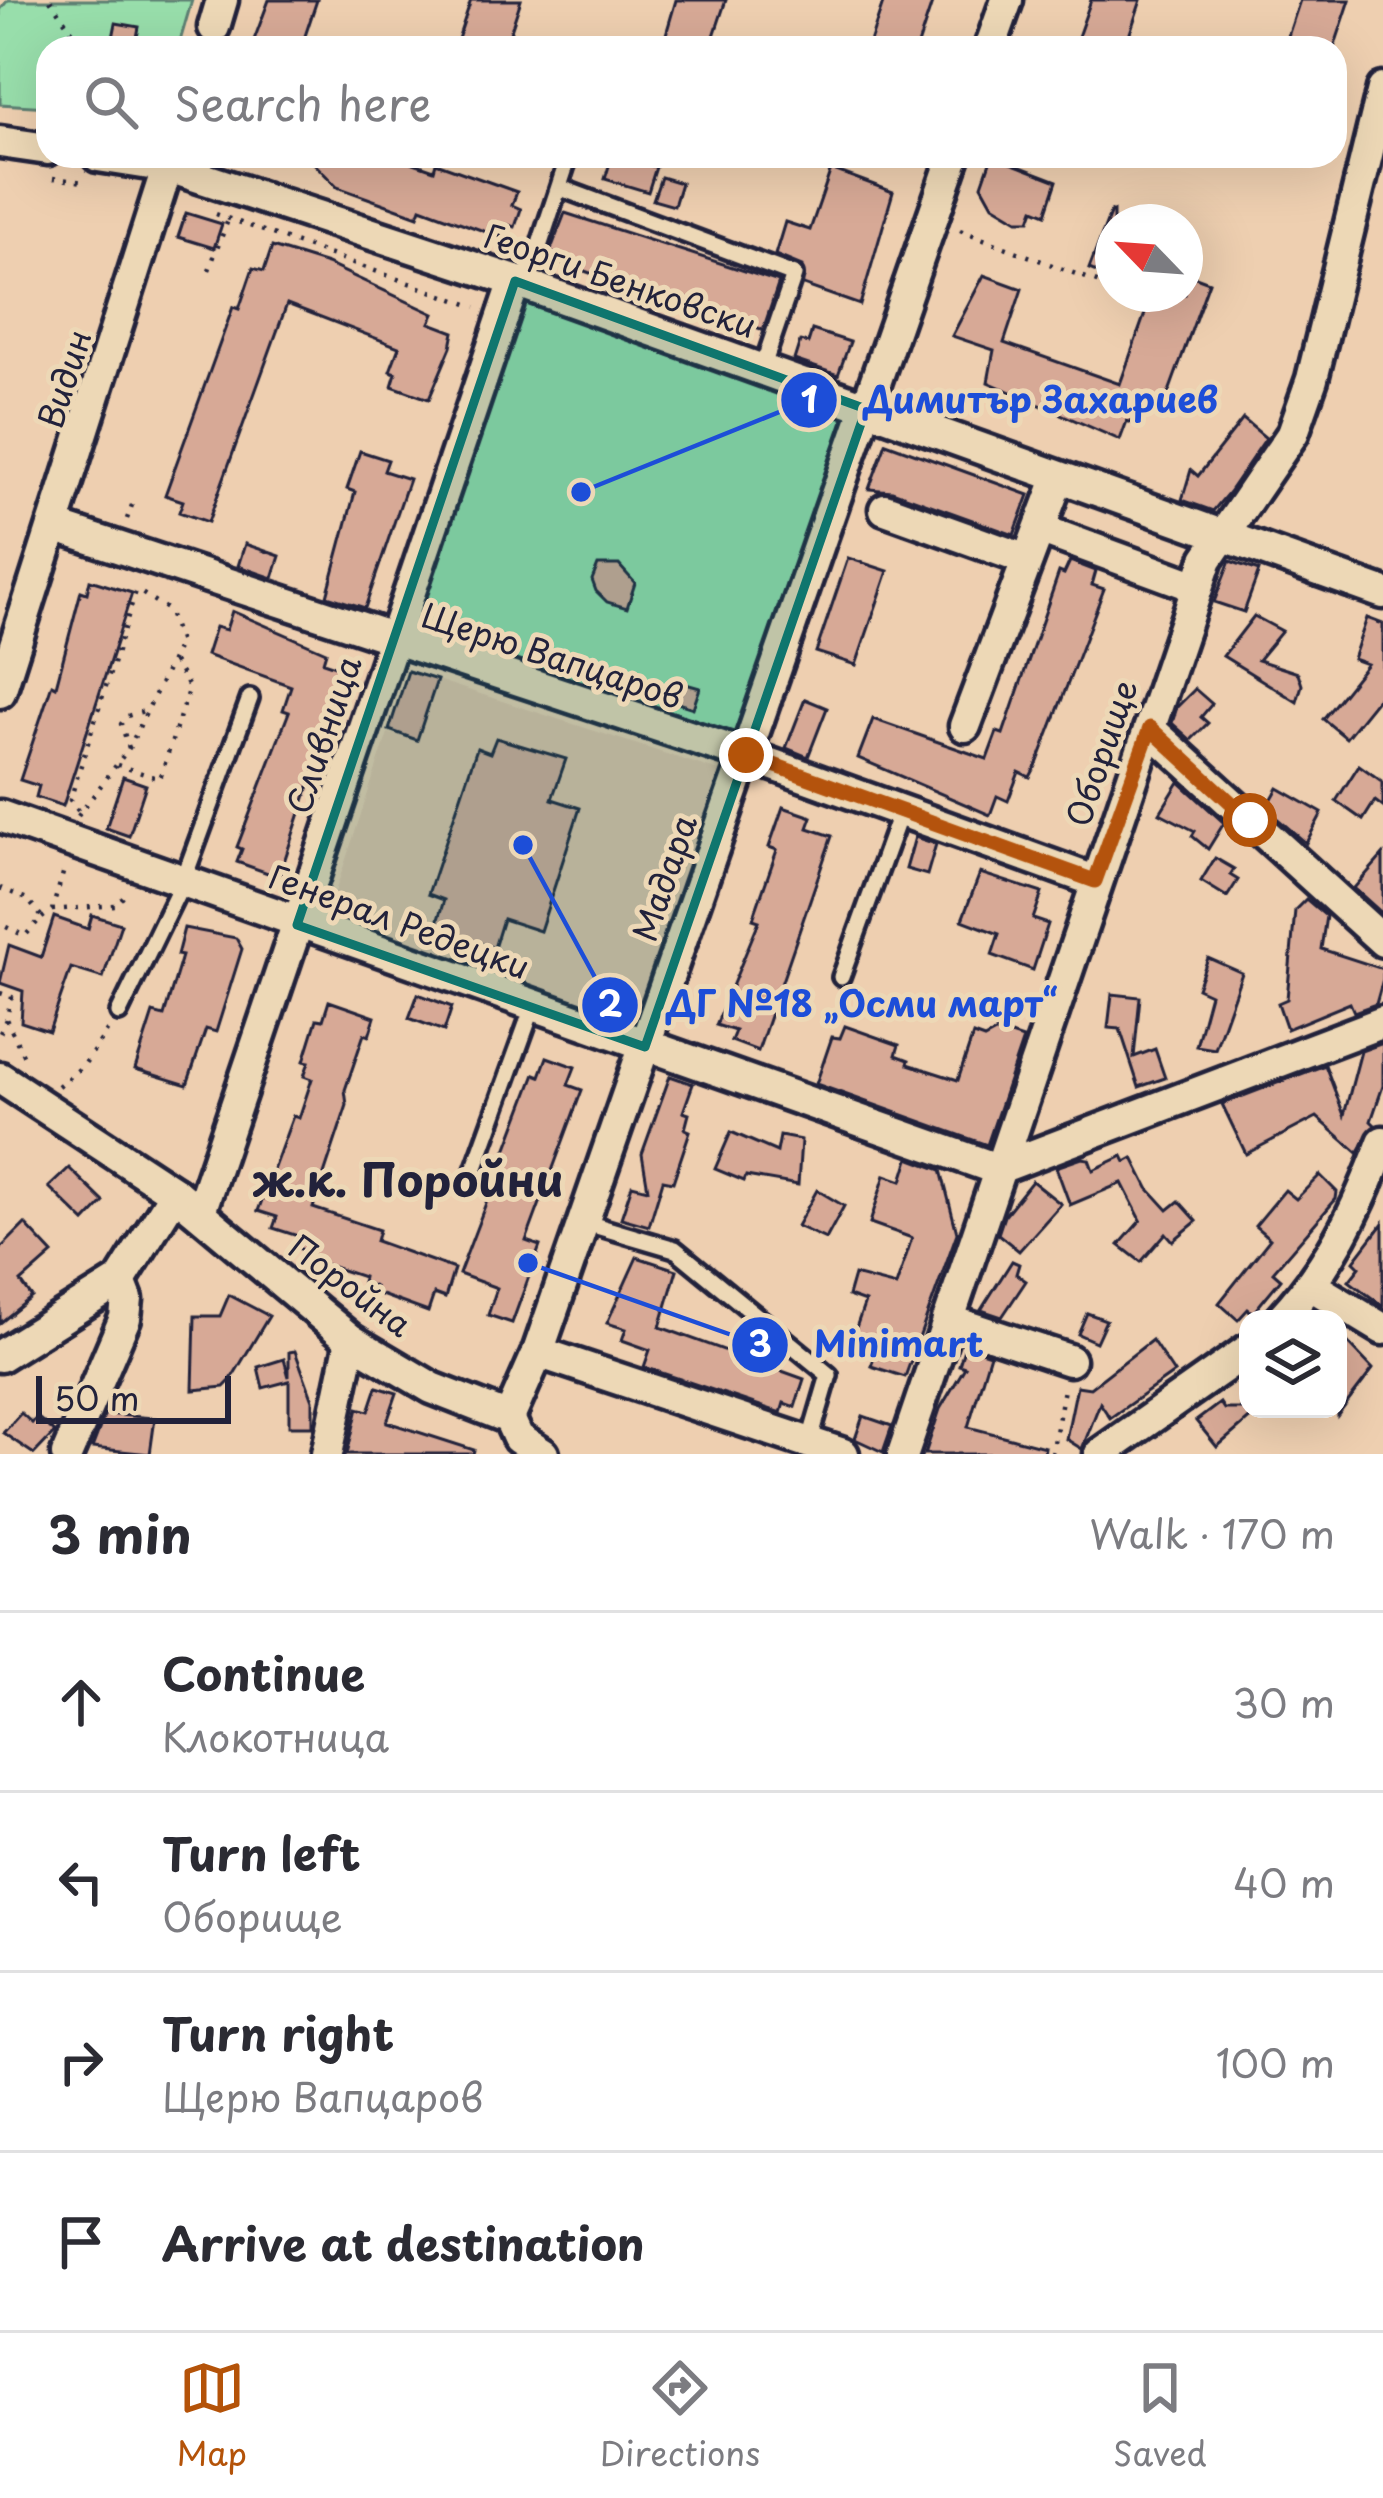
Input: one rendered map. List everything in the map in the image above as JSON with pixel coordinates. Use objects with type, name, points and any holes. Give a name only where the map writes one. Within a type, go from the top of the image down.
[{"type":"street","points":[[994,36],[1007,0]]},
{"type":"street","name":"Оборище","points":[[903,1454],[1207,559],[1240,506],[1277,463],[1293,433],[1383,89]]},
{"type":"street","points":[[0,142],[36,159]]},
{"type":"street","name":"Видин","points":[[0,692],[168,168]]},
{"type":"street","name":"Георги Бенковски","points":[[190,168],[1383,593]]},
{"type":"street","name":"Мадара","points":[[509,1418],[584,1222],[950,168]]},
{"type":"street","name":"Сливница","points":[[200,1212],[515,281]]},
{"type":"street","points":[[965,726],[1058,479]]},
{"type":"street","points":[[886,509],[1027,560]]},
{"type":"street","name":"Щерю Вапцаров","points":[[54,526],[394,643],[746,755],[1095,881]]},
{"type":"street","points":[[1042,530],[1197,587]]},
{"type":"street","points":[[1150,728],[1383,941]]},
{"type":"street","name":"Генерал Редецки","points":[[0,816],[297,925],[997,1169]]},
{"type":"street","points":[[997,1169],[1383,1022]]},
{"type":"street","name":"Поройна","points":[[14,1072],[35,1104],[175,1193],[351,1340],[432,1388],[509,1418],[518,1438],[543,1454]]},
{"type":"street","points":[[1289,1310],[1312,1286],[1362,1199],[1383,1142]]},
{"type":"street","points":[[0,1356],[120,1281],[175,1193]]},
{"type":"street","points":[[67,1454],[125,1318],[127,1298],[120,1281]]},
{"type":"street","points":[[1312,1286],[1383,1330]]},
{"type":"street","points":[[948,1320],[1069,1360]]},
{"type":"street","points":[[327,1454],[351,1340]]},
{"type":"street","points":[[538,1352],[843,1454]]},
{"type":"street","points":[[1100,1454],[1239,1356]]},
{"type":"lane","points":[[515,281],[532,268],[565,168]]},
{"type":"lane","points":[[561,188],[794,274],[762,369]]},
{"type":"lane","points":[[119,1013],[183,881],[250,698]]},
{"type":"lane","points":[[841,977],[902,812]]},
{"type":"lane","points":[[470,1184],[533,1007]]},
{"type":"lane","points":[[584,1222],[675,1249],[829,1375],[809,1443]]},
{"type":"path","points":[[50,0],[76,36]]},
{"type":"path","points":[[212,212],[503,316]]},
{"type":"path","points":[[209,270],[228,219]]},
{"type":"path","points":[[932,219],[1095,281]]},
{"type":"path","points":[[65,829],[80,813],[129,748],[180,644],[176,622],[163,604],[136,591],[70,800],[80,813]]},
{"type":"path","points":[[117,766],[160,779],[190,687],[172,659]]},
{"type":"path","points":[[129,748],[121,724],[127,716],[144,711]]},
{"type":"path","points":[[52,910],[64,870]]},
{"type":"path","points":[[0,888],[27,899],[41,918]]},
{"type":"path","points":[[0,924],[26,936],[52,910],[116,904],[128,891]]},
{"type":"path","points":[[0,993],[12,998],[0,1033]]},
{"type":"path","points":[[35,1104],[84,1065],[119,1013]]},
{"type":"path","points":[[6,1018],[14,1072]]},
{"type":"path","points":[[1052,1454],[1069,1360]]},
{"type":"highlighted area","points":[[515,281],[866,409],[645,1047],[297,925]]},
{"type":"shaded area","points":[[437,680],[719,771],[635,1024],[326,919],[388,733],[418,739]]},
{"type":"green space","points":[[8,0],[192,0],[182,36],[36,36],[36,106],[0,104],[0,10]]},
{"type":"green space","points":[[517,300],[850,418],[734,746],[406,637]]},
{"type":"building","points":[[269,0],[317,0],[305,36],[256,36]]},
{"type":"building","points":[[471,0],[521,0],[509,36],[459,36]]},
{"type":"building","points":[[676,0],[726,0],[714,36],[666,36]]},
{"type":"building","points":[[884,0],[933,0],[921,36],[872,36]]},
{"type":"building","points":[[1091,0],[1141,0],[1129,36],[1078,36]]},
{"type":"building","points":[[1300,0],[1350,0],[1338,36],[1288,36]]},
{"type":"building","points":[[116,23],[139,27],[137,36],[113,36]]},
{"type":"building","points":[[319,168],[450,168],[517,192],[512,205],[521,209],[515,227],[505,224],[500,237],[421,208],[418,216],[337,187]]},
{"type":"building","points":[[608,168],[656,168],[648,192],[605,179]]},
{"type":"building","points":[[988,168],[1023,168],[1057,181],[1046,214],[1034,209],[1030,220],[1018,220],[993,205],[982,185]]},
{"type":"building","points":[[831,169],[893,192],[860,305],[803,285],[802,266],[775,255],[785,222],[810,230]]},
{"type":"building","points":[[661,177],[681,183],[674,206],[653,200]]},
{"type":"building","points":[[186,213],[222,224],[214,248],[178,237]]},
{"type":"building","points":[[565,213],[779,282],[763,330],[685,298],[671,295],[669,301],[562,263],[564,258],[550,252]]},
{"type":"building","points":[[272,247],[327,264],[434,314],[430,323],[454,332],[451,347],[429,399],[392,386],[396,373],[390,371],[399,347],[287,304],[208,522],[179,512],[183,501],[165,495],[233,307],[239,309],[253,268],[264,271]]},
{"type":"building","points":[[984,275],[1022,289],[1004,343],[1120,384],[1146,312],[1198,312],[1165,403],[1147,397],[1137,425],[1127,421],[1120,440],[988,382],[994,350],[952,336]]},
{"type":"building","points":[[812,330],[850,342],[838,375],[794,360],[800,341],[808,343]]},
{"type":"building","points":[[1243,419],[1266,438],[1229,492],[1213,511],[1182,500],[1191,470],[1198,476]]},
{"type":"building","points":[[886,443],[1029,495],[1014,535],[892,491],[869,489]]},
{"type":"building","points":[[360,451],[388,460],[384,471],[409,479],[365,608],[327,596],[355,492],[347,489]]},
{"type":"building","points":[[245,544],[280,556],[273,578],[238,566]]},
{"type":"building","points":[[848,558],[888,571],[856,665],[816,652]]},
{"type":"building","points":[[1070,561],[1096,571],[1092,585],[1104,589],[1037,764],[1030,777],[1019,772],[1008,801],[997,796],[990,815],[858,758],[873,719],[987,759],[997,732],[1003,734],[1059,572],[1064,574]]},
{"type":"building","points":[[1230,561],[1259,571],[1244,612],[1214,602]]},
{"type":"building","points":[[598,565],[619,565],[635,583],[627,608],[607,602],[596,591],[592,580]]},
{"type":"building","points":[[90,580],[132,593],[63,806],[36,797],[39,786],[20,780],[52,684],[56,686],[81,591],[87,593]]},
{"type":"building","points":[[232,611],[326,652],[323,662],[347,670],[279,877],[237,862],[242,849],[237,847],[289,712],[283,710],[291,686],[206,655],[215,627],[226,630]]},
{"type":"building","points":[[1254,616],[1282,631],[1258,660],[1298,673],[1302,685],[1297,702],[1223,656]]},
{"type":"building","points":[[1367,618],[1383,624],[1383,692],[1346,738],[1323,719],[1367,664],[1353,659]]},
{"type":"building","points":[[408,671],[437,680],[417,740],[389,730]]},
{"type":"building","points":[[675,681],[700,688],[693,708],[668,700]]},
{"type":"building","points":[[1195,689],[1212,704],[1201,717],[1208,723],[1191,740],[1172,723],[1177,707]]},
{"type":"building","points":[[805,699],[827,708],[808,757],[786,748]]},
{"type":"building","points":[[496,738],[566,759],[552,799],[580,808],[540,931],[503,919],[494,948],[435,929],[444,900],[428,894],[477,748],[490,753]]},
{"type":"building","points":[[1359,765],[1383,782],[1383,807],[1375,801],[1363,820],[1336,801]]},
{"type":"building","points":[[123,777],[146,785],[129,836],[106,828]]},
{"type":"building","points":[[1179,782],[1224,823],[1208,849],[1192,836],[1195,831],[1160,813]]},
{"type":"building","points":[[1278,788],[1322,813],[1306,843],[1266,809]]},
{"type":"building","points":[[783,807],[812,817],[808,828],[832,836],[758,1051],[731,1041],[735,1031],[716,1025],[759,921],[753,919],[777,850],[769,847]]},
{"type":"building","points":[[915,837],[936,844],[927,875],[906,869]]},
{"type":"building","points":[[1383,855],[1383,914],[1354,888]]},
{"type":"building","points":[[1215,858],[1234,869],[1230,875],[1238,880],[1227,897],[1201,881]]},
{"type":"building","points":[[980,873],[1042,893],[1033,919],[1048,924],[1033,970],[992,955],[999,934],[962,920]]},
{"type":"building","points":[[1306,899],[1326,916],[1321,949],[1383,969],[1383,979],[1376,1004],[1354,1012],[1350,1003],[1287,1029],[1278,1003],[1287,999],[1295,910]]},
{"type":"building","points":[[92,915],[121,924],[103,978],[71,968],[49,1031],[21,1022],[23,991],[0,983],[9,945],[41,957],[54,917],[88,929]]},
{"type":"building","points":[[184,928],[236,938],[242,949],[216,1032],[206,1029],[187,1085],[135,1069],[153,1013],[164,1016],[182,956],[177,955]]},
{"type":"building","points":[[1208,958],[1242,973],[1215,1049],[1196,1046],[1210,994],[1197,988]]},
{"type":"building","points":[[418,994],[452,1007],[444,1031],[409,1018]]},
{"type":"building","points":[[1112,994],[1140,997],[1134,1057],[1155,1049],[1165,1078],[1139,1087],[1120,1029],[1108,1028]]},
{"type":"building","points":[[329,1001],[375,1017],[369,1036],[364,1034],[345,1090],[347,1105],[313,1208],[379,1230],[376,1241],[454,1269],[445,1298],[434,1294],[428,1312],[373,1292],[375,1287],[362,1282],[363,1277],[309,1259],[311,1253],[298,1248],[301,1237],[273,1228],[277,1217],[258,1211],[293,1116],[299,1118],[312,1079],[304,1076],[309,1062],[304,1061],[317,1019],[323,1020]]},
{"type":"building","points":[[845,1026],[899,1045],[896,1055],[909,1060],[908,1064],[958,1080],[973,1035],[984,1039],[999,1031],[1023,1039],[987,1145],[816,1084],[832,1037],[840,1038]]},
{"type":"building","points":[[1383,1043],[1383,1086],[1371,1121],[1375,1125],[1358,1153],[1317,1117],[1246,1154],[1222,1104],[1325,1065],[1344,1115],[1361,1051]]},
{"type":"building","points":[[547,1057],[575,1067],[568,1085],[582,1090],[526,1241],[540,1246],[512,1323],[488,1315],[497,1288],[459,1274],[535,1074],[540,1076]]},
{"type":"building","points":[[670,1076],[693,1084],[683,1112],[689,1114],[685,1129],[690,1131],[673,1182],[663,1180],[649,1226],[621,1218],[632,1185],[648,1189],[642,1154]]},
{"type":"building","points":[[731,1132],[777,1152],[780,1136],[801,1140],[798,1185],[746,1176],[744,1181],[715,1169]]},
{"type":"building","points":[[1123,1156],[1126,1162],[1133,1158],[1148,1188],[1168,1210],[1179,1201],[1197,1221],[1173,1241],[1166,1233],[1141,1262],[1119,1245],[1141,1220],[1122,1183],[1070,1205],[1056,1167],[1082,1158],[1089,1159],[1093,1170]]},
{"type":"building","points":[[909,1158],[941,1170],[957,1233],[905,1377],[871,1366],[877,1351],[851,1342],[865,1302],[848,1296],[854,1275],[896,1286],[912,1238],[870,1223],[885,1175],[902,1181]]},
{"type":"building","points":[[69,1168],[104,1202],[85,1222],[49,1187]]},
{"type":"building","points":[[1320,1175],[1337,1192],[1273,1272],[1281,1279],[1255,1310],[1239,1310],[1238,1320],[1219,1303],[1270,1239],[1255,1226],[1285,1190],[1296,1199]]},
{"type":"building","points":[[1032,1181],[1061,1204],[1019,1251],[998,1234],[1004,1216]]},
{"type":"building","points":[[817,1190],[844,1206],[826,1239],[797,1226]]},
{"type":"building","points":[[1383,1223],[1383,1306],[1349,1281],[1360,1267],[1354,1261]]},
{"type":"building","points":[[25,1224],[53,1254],[21,1282],[32,1297],[0,1323],[0,1249]]},
{"type":"building","points":[[637,1257],[677,1270],[660,1327],[804,1379],[795,1407],[784,1403],[781,1413],[644,1367],[650,1350],[622,1340],[626,1329],[607,1323]]},
{"type":"building","points":[[1012,1261],[1019,1264],[1016,1274],[1026,1281],[1002,1317],[981,1310]]},
{"type":"building","points":[[229,1295],[269,1316],[224,1387],[193,1390],[195,1316],[220,1316]]},
{"type":"building","points":[[1087,1313],[1106,1320],[1096,1342],[1078,1334]]},
{"type":"building","points":[[1152,1340],[1174,1373],[1110,1418],[1100,1403],[1082,1449],[1066,1439],[1077,1386],[1090,1388]]},
{"type":"building","points":[[1347,1342],[1373,1369],[1347,1403]]},
{"type":"building","points":[[965,1346],[990,1354],[968,1427],[1045,1447],[1044,1454],[925,1454],[940,1409],[965,1367],[959,1365]]},
{"type":"building","points":[[295,1351],[313,1400],[313,1426],[289,1426],[289,1381],[263,1388],[258,1367],[284,1359],[289,1377],[289,1352]]},
{"type":"building","points":[[377,1387],[397,1393],[387,1422],[474,1450],[473,1454],[347,1454],[358,1408],[369,1411]]},
{"type":"building","points":[[1220,1403],[1224,1409],[1239,1409],[1239,1418],[1251,1418],[1217,1447],[1196,1421]]},
{"type":"building","points":[[21,1413],[32,1423],[37,1417],[55,1432],[34,1454],[3,1433]]},
{"type":"building","points":[[105,1414],[155,1418],[150,1454],[92,1448]]},
{"type":"building","points":[[863,1416],[892,1426],[883,1452],[855,1439]]},
{"type":"place","name":"Димитър Захариев","points":[[581,492]]},
{"type":"place","name":"ДГ №18 „Осми март“","points":[[523,845]]},
{"type":"place","name":"Minimart","points":[[528,1263]]},
{"type":"district","name":"ж.к. Поройни","points":[[408,1181]]},
{"type":"route","points":[[746,755],[1095,881],[1150,728],[1250,820]]}]
